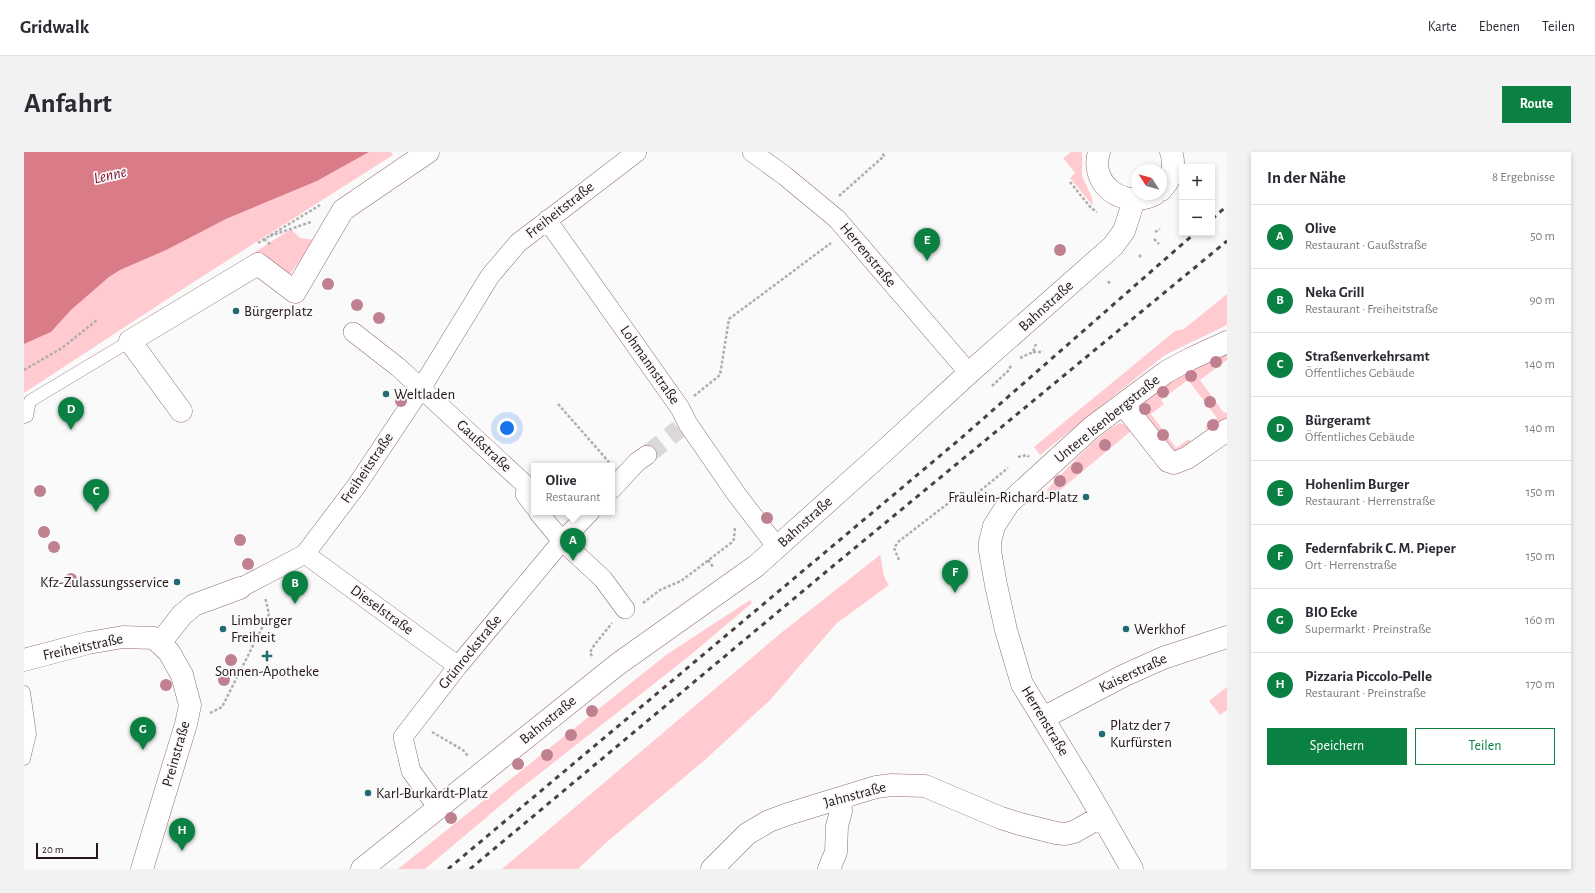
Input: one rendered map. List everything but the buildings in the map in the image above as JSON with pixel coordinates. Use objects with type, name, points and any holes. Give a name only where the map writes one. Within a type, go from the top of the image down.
[{"type":"street","points":[[181,411],[130,341],[258,264],[295,292],[343,210],[428,152]]},
{"type":"street","name":"Freiheitstraße","points":[[24,660],[88,643],[123,637],[154,638],[160,643],[182,615],[194,605],[240,588],[305,554],[357,485],[422,387],[490,276],[518,243],[637,152]]},
{"type":"street","name":"Herrenstraße","points":[[752,152],[785,176],[837,219],[969,373]]},
{"type":"street","points":[[1099,152],[1098,170],[1102,182],[1111,191],[1122,198],[1131,200]]},
{"type":"street","points":[[1167,183],[1172,171],[1173,158],[1171,152]]},
{"type":"street","name":"Bahnstraße","points":[[362,869],[618,664],[756,566],[969,373],[1113,246],[1124,231],[1134,200]]},
{"type":"street","name":"Lohmannstraße","points":[[547,220],[682,420],[777,546]]},
{"type":"street","points":[[352,332],[422,387]]},
{"type":"street","name":"Untere Isenbergstraße","points":[[992,509],[1009,503],[1091,428],[1166,372],[1227,342]]},
{"type":"street","name":"Gaußstraße","points":[[422,387],[530,489],[524,494],[531,502]]},
{"type":"street","points":[[1123,404],[1168,461],[1174,463],[1187,458],[1227,430]]},
{"type":"street","points":[[618,483],[647,455]]},
{"type":"street","name":"Herrenstraße","points":[[992,509],[994,526],[990,542],[990,551],[1006,630],[1022,684],[1102,816],[1132,869]]},
{"type":"street","points":[[540,515],[562,541],[603,579],[625,609]]},
{"type":"street","name":"Grünrockstraße","points":[[438,808],[411,771],[403,737],[458,666],[562,541],[587,515]]},
{"type":"street","name":"Dieselstraße","points":[[305,554],[458,666]]},
{"type":"street","name":"Kaiserstraße","points":[[1043,718],[1123,676],[1163,658],[1227,637]]},
{"type":"street","name":"Preinstraße","points":[[142,869],[184,732],[190,705],[182,675],[169,652],[160,643]]},
{"type":"street","name":"Jahnstraße","points":[[712,869],[747,834],[758,827],[788,814],[876,787],[892,785],[926,786],[1014,822],[1065,834],[1080,829],[1102,816]]},
{"type":"street","points":[[829,869],[836,852],[836,826],[841,810],[840,799]]},
{"type":"lane","points":[[24,417],[27,416],[30,401],[130,341]]},
{"type":"lane","points":[[24,692],[30,734],[24,759]]},
{"type":"path","points":[[825,209],[884,156],[882,152]]},
{"type":"path","points":[[1070,182],[1091,208],[1097,212]]},
{"type":"path","points":[[264,238],[343,210]]},
{"type":"path","points":[[1155,232],[1160,229]]},
{"type":"path","points":[[682,420],[720,375],[729,319],[847,231]]},
{"type":"path","points":[[1154,240],[1159,244]]},
{"type":"path","points":[[1139,254],[1142,258]]},
{"type":"path","points":[[1108,281],[1111,285]]},
{"type":"path","points":[[24,370],[62,348],[97,320]]},
{"type":"path","points":[[1033,352],[1035,345],[1038,342]]},
{"type":"path","points":[[1019,359],[1033,352],[1043,351]]},
{"type":"path","points":[[992,386],[1009,370]]},
{"type":"path","points":[[558,404],[603,463]]},
{"type":"path","points":[[975,497],[981,490],[1008,468]]},
{"type":"path","points":[[899,560],[894,548],[898,542],[959,496],[975,497],[992,509]]},
{"type":"path","points":[[592,656],[590,653],[592,648],[619,614],[625,609],[635,608],[660,590],[682,581],[731,543],[734,539],[735,525],[751,512]]},
{"type":"path","points":[[708,560],[714,568]]},
{"type":"path","points":[[208,714],[222,706],[269,614],[260,578]]},
{"type":"path","points":[[414,721],[463,750],[468,756]]},
{"type":"shaded area","points":[[369,152],[391,152],[393,155],[189,285],[24,393],[24,344],[51,332],[71,310],[109,277],[120,270],[226,219],[317,181]]},
{"type":"shaded area","points":[[1071,152],[1082,152],[1082,176],[1092,198],[1093,206],[1070,178],[1075,173],[1063,158]]},
{"type":"shaded area","points":[[291,229],[300,238],[315,240],[285,281],[255,252]]},
{"type":"shaded area","points":[[1227,294],[1227,325],[1165,355],[1040,455],[1034,447],[1175,331],[1184,329]]},
{"type":"shaded area","points":[[1227,353],[1227,360],[1200,380],[1224,413],[1227,412],[1227,420],[1209,433],[1205,427],[1217,418],[1188,380],[1161,400],[1164,404],[1151,414],[1176,448],[1189,439],[1193,445],[1175,454],[1139,410],[1143,403],[1151,395],[1163,386]]},
{"type":"shaded area","points":[[1120,423],[1124,424],[1131,431],[1048,500],[1047,490],[1091,444]]},
{"type":"shaded area","points":[[880,555],[884,575],[889,585],[837,623],[770,700],[706,759],[608,841],[578,869],[502,869],[781,633]]},
{"type":"shaded area","points":[[750,600],[752,603],[688,657],[520,789],[425,869],[398,869],[666,655]]},
{"type":"shaded area","points":[[1227,687],[1227,710],[1220,715],[1209,701]]},
{"type":"water","name":"Lenne","points":[[24,152],[369,152],[317,181],[226,219],[166,250],[120,270],[109,277],[71,310],[51,332],[24,344]]},
{"type":"tunnel","points":[[647,455],[679,429]]},
{"type":"railway","points":[[1215,216],[1227,206]]},
{"type":"railway","points":[[448,869],[960,439],[1192,236]]},
{"type":"railway","points":[[470,869],[833,566],[1227,241]]},
{"type":"place","name":"Hohenlim Burger","points":[[927,261]]},
{"type":"place","name":"Bürgerplatz","points":[[236,311]]},
{"type":"place","name":"Weltladen","points":[[386,394]]},
{"type":"place","name":"Bürgeramt","points":[[71,430]]},
{"type":"place","name":"Fräulein-Richard-Platz","points":[[1086,497]]},
{"type":"place","name":"Straßenverkehrsamt","points":[[96,512]]},
{"type":"place","name":"Olive","points":[[573,561]]},
{"type":"place","name":"Kfz-Zulassungsservice","points":[[177,582]]},
{"type":"place","name":"Federnfabrik C. M. Pieper","points":[[955,593]]},
{"type":"place","name":"Neka Grill","points":[[295,604]]},
{"type":"place","name":"Limburger Freiheit","points":[[223,629]]},
{"type":"place","name":"Werkhof","points":[[1126,629]]},
{"type":"place","name":"Sonnen-Apotheke","points":[[267,656]]},
{"type":"place","name":"Platz der 7 Kurfürsten","points":[[1102,734]]},
{"type":"place","name":"BIO Ecke","points":[[143,750]]},
{"type":"place","name":"Karl-Burkardt-Platz","points":[[368,793]]},
{"type":"place","name":"Pizzaria Piccolo-Pelle","points":[[182,851]]}]
